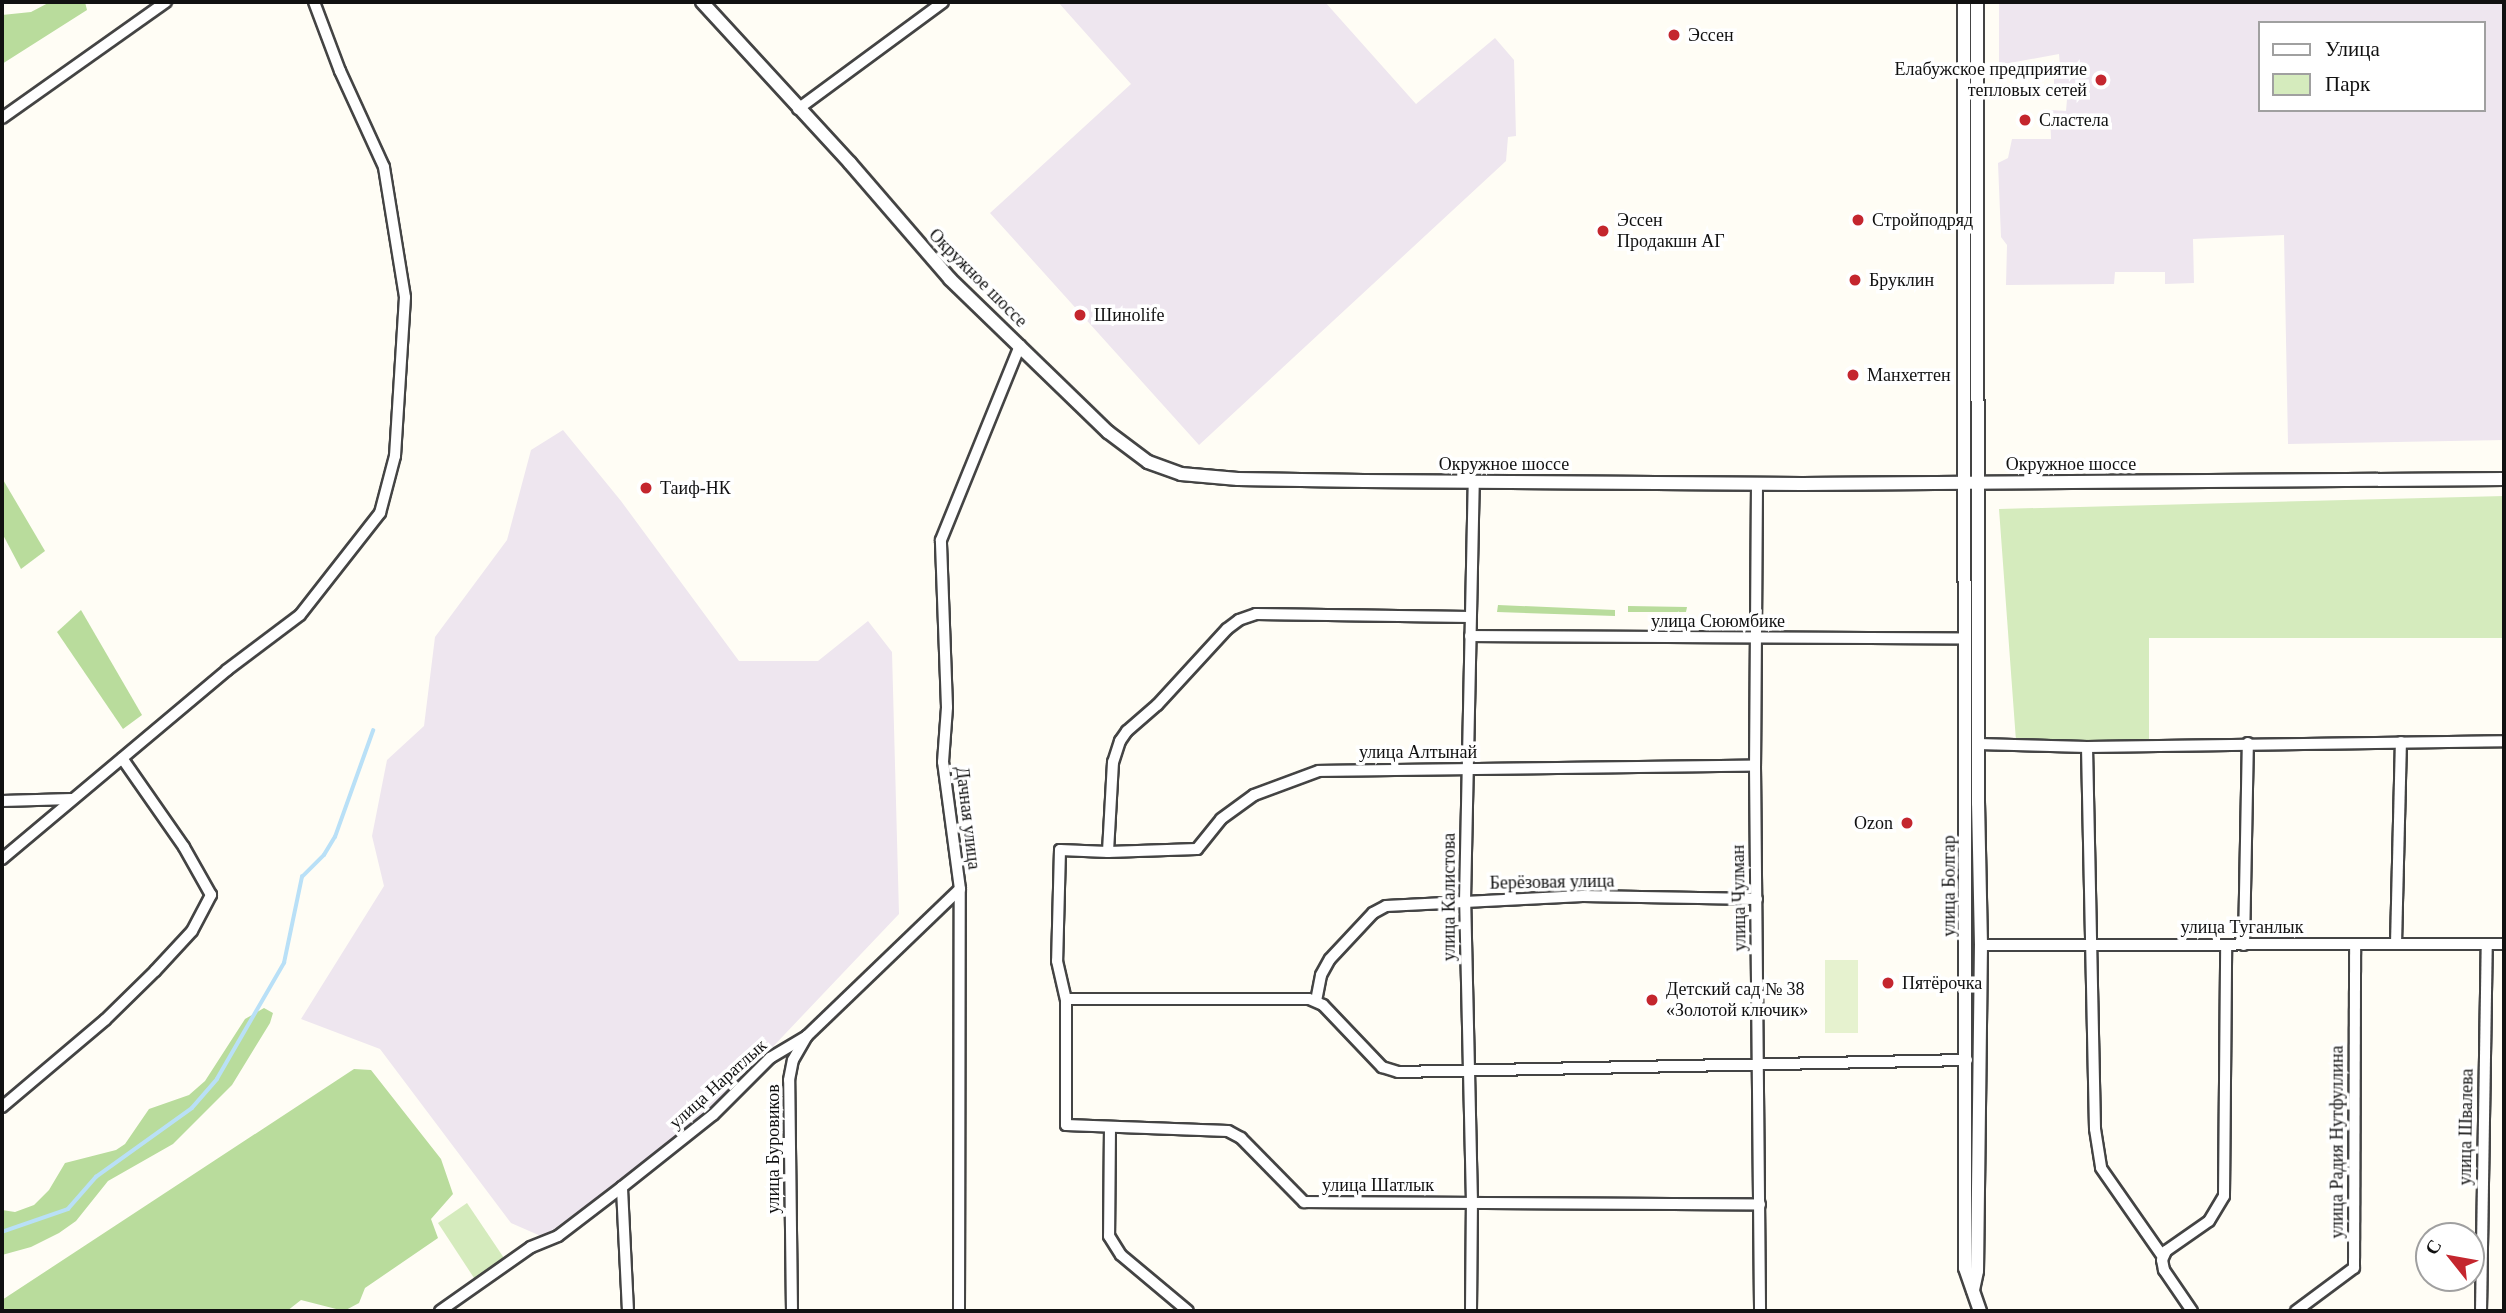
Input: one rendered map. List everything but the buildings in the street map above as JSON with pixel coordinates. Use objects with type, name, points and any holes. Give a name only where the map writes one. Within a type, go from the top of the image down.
[{"type":"street","points":[[2,118],[166,2]]},
{"type":"street","points":[[2,859],[227,670],[300,615],[347,558],[382,509],[395,456],[405,297],[384,167],[340,71],[314,2]]},
{"type":"street","name":"Окружное шоссе","points":[[702,2],[850,163],[950,279],[1108,432],[1148,463],[1167,470],[1238,479],[1757,484],[2504,479]]},
{"type":"street","points":[[798,109],[943,2]]},
{"type":"street","points":[[1964,2],[1971,482]]},
{"type":"street","points":[[1971,482],[1977,2]]},
{"type":"street","name":"Дачная улица","points":[[959,1311],[960,888],[943,761],[947,707],[941,540],[1020,345]]},
{"type":"street","name":"улица Калистова","points":[[1471,1311],[1472,1203],[1465,901],[1474,482]]},
{"type":"street","name":"улица Болгар","points":[[1971,482],[1965,639],[1965,1268],[1980,1311]]},
{"type":"street","name":"улица Болгар","points":[[1971,482],[1981,945],[1978,1271],[1973,1290]]},
{"type":"street","name":"улица Чулман","points":[[1757,484],[1755,766],[1760,1311]]},
{"type":"street","points":[[1108,852],[1113,762],[1120,741],[1239,620],[1256,614],[1469,617]]},
{"type":"street","name":"улица Сююмбике","points":[[1470,636],[1755,640],[1965,639]]},
{"type":"street","points":[[1978,744],[2087,747],[2504,741]]},
{"type":"street","points":[[2396,944],[2401,742]]},
{"type":"street","points":[[2244,945],[2248,743]]},
{"type":"street","points":[[2087,747],[2094,945],[2095,1129],[2101,1168],[2163,1256],[2164,1270],[2192,1311]]},
{"type":"street","points":[[2,1107],[105,1020],[155,971],[192,931],[211,895],[184,847],[122,758]]},
{"type":"street","name":"улица Алтынай","points":[[1066,999],[1057,961],[1060,850],[1108,852],[1197,849],[1221,819],[1254,795],[1319,771],[1755,766]]},
{"type":"street","points":[[2,801],[73,799]]},
{"type":"street","name":"улица Буровиков","points":[[792,1311],[789,1080],[793,1060],[807,1036],[960,888]]},
{"type":"street","name":"Берёзовая улица","points":[[1316,1001],[1321,975],[1329,959],[1378,909],[1390,905],[1583,896],[1757,899]]},
{"type":"street","name":"улица Радия Нутфуллина","points":[[2296,1311],[2354,1268],[2356,944]]},
{"type":"street","name":"улица Швалева","points":[[2481,1311],[2487,944]]},
{"type":"street","name":"улица Туганлык","points":[[1981,945],[2504,944]]},
{"type":"street","points":[[2163,1256],[2166,1251],[2209,1221],[2224,1196],[2226,945]]},
{"type":"street","points":[[1066,999],[1316,1001],[1382,1067],[1398,1072],[1967,1060]]},
{"type":"street","name":"улица Шатлык","points":[[1066,999],[1066,1125],[1235,1133],[1304,1202],[1760,1204]]},
{"type":"street","name":"улица Наратлык","points":[[440,1311],[531,1247],[558,1236],[713,1115],[770,1058],[807,1036]]},
{"type":"street","points":[[1110,1128],[1109,1236],[1121,1255],[1188,1311]]},
{"type":"street","points":[[622,1187],[628,1311]]},
{"type":"shaded area","points":[[1058,2],[1325,2],[1416,104],[1495,38],[1514,60],[1516,136],[1508,137],[1506,161],[1199,445],[990,213],[1131,84]]},
{"type":"shaded area","points":[[1999,2],[2504,2],[2504,440],[2288,444],[2284,235],[2193,239],[2194,283],[2165,284],[2165,272],[2115,272],[2114,284],[2006,285],[2007,245],[2001,237],[1998,163],[2008,158],[2012,139],[2051,139],[2050,110],[2066,111],[2068,88],[2054,88],[2054,66],[2060,66],[2059,54],[1999,65]]},
{"type":"shaded area","points":[[563,430],[621,501],[739,661],[818,661],[868,621],[892,652],[899,914],[707,1116],[543,1237],[511,1223],[380,1049],[301,1019],[384,886],[372,836],[387,760],[424,726],[435,637],[507,540],[531,450]]},
{"type":"green space","points":[[50,2],[85,2],[87,10],[2,64],[2,15],[31,12]]},
{"type":"green space","points":[[2,478],[45,551],[21,569],[2,533]]},
{"type":"green space","points":[[2504,496],[2504,638],[2149,638],[2149,741],[2016,741],[1999,509]]},
{"type":"green space","points":[[1498,605],[1615,610],[1615,616],[1497,612]]},
{"type":"green space","points":[[1628,606],[1687,607],[1686,612],[1628,612]]},
{"type":"green space","points":[[81,610],[142,715],[123,729],[57,632]]},
{"type":"green space","points":[[1825,960],[1858,960],[1858,1033],[1825,1033]]},
{"type":"green space","points":[[264,1008],[273,1013],[270,1023],[232,1085],[173,1144],[108,1181],[76,1221],[59,1233],[31,1247],[2,1255],[2,1210],[15,1212],[34,1205],[49,1190],[65,1163],[116,1150],[125,1144],[149,1109],[189,1095],[205,1081],[245,1019]]},
{"type":"green space","points":[[354,1069],[371,1070],[441,1159],[453,1194],[431,1219],[438,1238],[365,1288],[359,1303],[344,1311],[301,1300],[287,1311],[2,1311],[2,1300]]},
{"type":"green space","points":[[467,1203],[506,1261],[476,1281],[438,1223]]},
{"type":"waterway","points":[[2,1232],[68,1209],[96,1177],[192,1108],[217,1079],[284,963],[302,877],[324,855],[335,837],[373,731]]},
{"type":"place","name":"Эссен","points":[[1674,35]]},
{"type":"place","name":"Елабужское предприятие тепловых сетей","points":[[2101,80]]},
{"type":"place","name":"Сластела","points":[[2025,120]]},
{"type":"place","name":"Стройподряд","points":[[1858,220]]},
{"type":"place","name":"Эссен Продакшн АГ","points":[[1603,231]]},
{"type":"place","name":"Бруклин","points":[[1855,280]]},
{"type":"place","name":"Шиноlife","points":[[1080,315]]},
{"type":"place","name":"Манхеттен","points":[[1853,375]]},
{"type":"place","name":"Таиф-НК","points":[[646,488]]},
{"type":"place","name":"Ozon","points":[[1907,823]]},
{"type":"place","name":"Пятёрочка","points":[[1888,983]]},
{"type":"place","name":"Детский сад № 38 «Золотой ключик»","points":[[1652,1000]]}]
